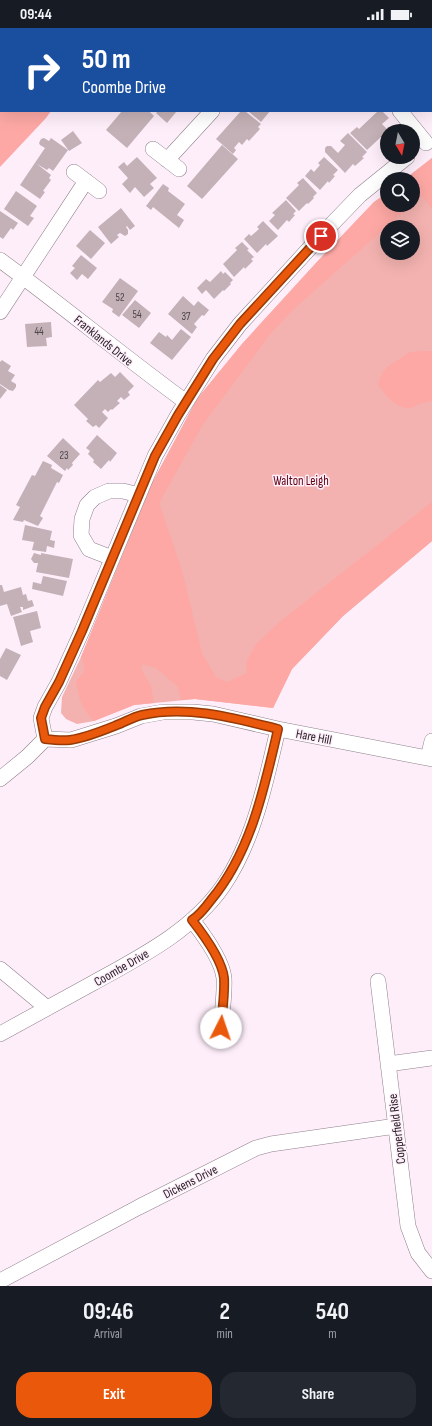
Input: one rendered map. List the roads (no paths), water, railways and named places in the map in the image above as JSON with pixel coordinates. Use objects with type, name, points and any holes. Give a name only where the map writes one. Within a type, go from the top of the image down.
[{"type":"street","points":[[167,160],[211,112]]},
{"type":"street","points":[[401,112],[429,141],[420,148]]},
{"type":"street","points":[[153,149],[180,169]]},
{"type":"street","points":[[0,779],[27,757],[45,739],[41,718],[45,707],[59,682],[82,631],[155,456],[213,359],[250,312],[330,226],[360,195],[398,164]]},
{"type":"street","points":[[0,312],[23,276],[80,176],[99,191]]},
{"type":"street","name":"Franklands Drive","points":[[0,260],[23,276],[146,374],[186,402]]},
{"type":"street","points":[[112,558],[89,549],[81,535],[82,519],[87,505],[95,497],[109,491],[123,490],[139,494]]},
{"type":"street","name":"Hare Hill","points":[[45,739],[71,740],[116,726],[141,716],[163,712],[193,712],[213,714],[278,729],[430,758]]},
{"type":"street","name":"Coombe Drive","points":[[0,1034],[124,966],[168,939],[198,916],[223,886],[243,850],[265,788],[278,729]]},
{"type":"street","points":[[430,758],[432,741]]},
{"type":"street","points":[[192,920],[203,934],[221,967],[224,978],[221,1028]]},
{"type":"street","points":[[0,969],[47,1008]]},
{"type":"street","name":"Copperfield Rise","points":[[378,981],[408,1226],[418,1253],[432,1271]]},
{"type":"street","points":[[388,1064],[432,1058]]},
{"type":"street","name":"Dickens Drive","points":[[0,1282],[139,1207],[256,1148],[271,1144],[396,1126]]},
{"type":"park label","name":"Walton Leigh","points":[[301,480]]}]
